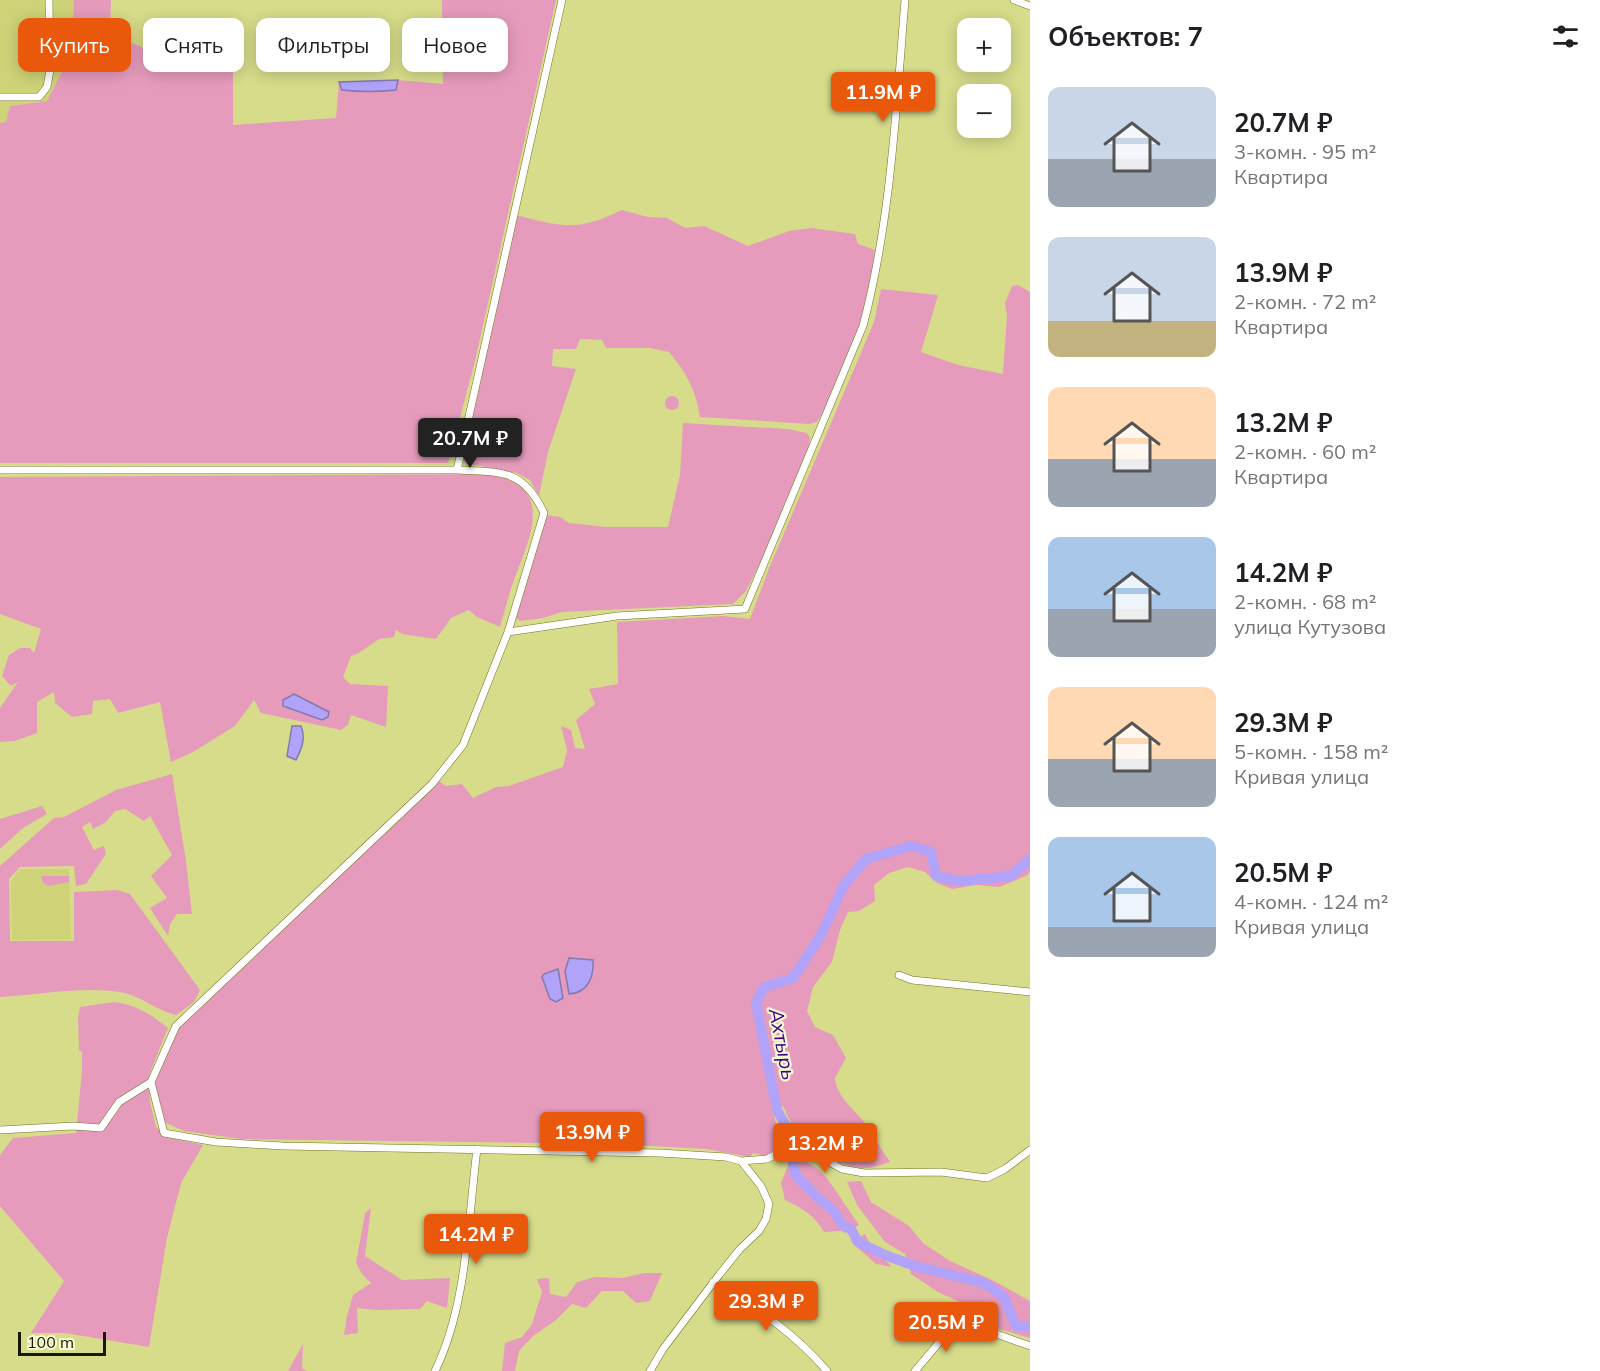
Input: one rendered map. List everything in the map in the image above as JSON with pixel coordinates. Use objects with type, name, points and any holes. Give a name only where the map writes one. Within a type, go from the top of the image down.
[{"type":"street","points":[[0,97],[39,97],[47,87],[50,69],[49,0]]},
{"type":"street","points":[[457,470],[562,0]]},
{"type":"street","points":[[508,632],[616,616],[745,609],[863,326],[872,294],[893,153],[904,0]]},
{"type":"street","points":[[1014,0],[1030,6]]},
{"type":"street","points":[[0,470],[457,470],[507,474],[528,486],[544,513],[508,632],[463,745],[432,784],[176,1026],[152,1082],[120,1102],[101,1128],[73,1126],[0,1130]]},
{"type":"street","points":[[899,975],[912,980],[1030,992]]},
{"type":"street","points":[[152,1082],[164,1133],[216,1142],[283,1146],[700,1154],[726,1156],[741,1161],[767,1159],[789,1148],[804,1148],[842,1169],[864,1173],[941,1172],[987,1178],[1005,1169],[1030,1150]]},
{"type":"street","points":[[435,1371],[446,1348],[460,1296],[477,1149]]},
{"type":"street","points":[[650,1371],[663,1349],[713,1282],[740,1249],[759,1231],[766,1219],[769,1204],[761,1186],[741,1161]]},
{"type":"street","points":[[713,1282],[732,1292],[808,1349],[827,1371]]},
{"type":"street","points":[[915,1371],[958,1320],[1030,1346]]},
{"type":"shaded area","points":[[0,0],[74,0],[73,18],[18,18],[18,72],[62,72],[47,101],[10,106],[6,123],[0,123]]},
{"type":"shaded area","points":[[74,0],[111,0],[110,18],[73,18]]},
{"type":"shaded area","points":[[442,0],[556,0],[475,361],[448,463],[0,463],[0,123],[6,122],[10,106],[47,101],[62,72],[131,72],[131,43],[143,48],[143,72],[233,72],[233,125],[336,118],[339,82],[398,80],[443,84],[443,72],[508,72],[508,18],[442,18]]},
{"type":"shaded area","points":[[398,80],[396,90],[376,91],[342,90],[339,82]]},
{"type":"shaded area","points":[[622,210],[648,217],[667,218],[685,228],[704,226],[748,246],[789,231],[811,228],[855,234],[858,244],[875,250],[869,296],[825,409],[817,422],[809,424],[700,417],[696,398],[689,382],[669,352],[650,348],[606,348],[602,340],[580,339],[576,349],[553,349],[552,366],[576,369],[548,452],[539,496],[530,480],[517,473],[465,463],[462,459],[516,215],[570,225],[593,222]]},
{"type":"shaded area","points":[[1018,285],[1030,292],[1030,871],[1028,875],[999,887],[976,885],[952,889],[937,883],[925,872],[908,867],[889,873],[874,885],[875,901],[859,911],[848,912],[840,930],[832,962],[813,987],[807,1011],[815,1027],[833,1035],[846,1058],[835,1078],[836,1085],[890,1162],[873,1167],[853,1167],[824,1154],[799,1134],[783,1106],[774,1116],[783,1144],[766,1156],[753,1153],[750,1157],[706,1149],[616,1144],[241,1139],[184,1131],[164,1122],[154,1082],[178,1027],[439,781],[446,786],[462,784],[473,798],[496,787],[509,786],[563,767],[567,750],[561,726],[571,730],[575,748],[585,749],[576,720],[595,704],[589,689],[618,684],[617,622],[723,616],[750,619],[768,571],[874,322],[881,289],[938,295],[921,352],[958,365],[1003,374],[1007,315],[1005,303],[1012,286]]},
{"type":"shaded area","points":[[672,396],[677,398],[679,403],[677,408],[672,410],[667,408],[665,403],[667,398]]},
{"type":"shaded area","points":[[683,423],[788,429],[807,433],[810,438],[808,453],[746,591],[733,604],[562,612],[543,618],[520,621],[515,617],[546,515],[560,517],[569,523],[607,527],[668,527],[680,475]]},
{"type":"shaded area","points":[[484,474],[506,479],[521,487],[530,498],[533,512],[528,543],[500,627],[477,617],[469,610],[451,618],[436,639],[402,634],[396,630],[394,637],[379,639],[351,656],[343,677],[350,684],[388,686],[386,727],[351,715],[348,725],[341,730],[261,713],[254,700],[235,726],[193,752],[171,762],[160,702],[118,713],[110,699],[93,701],[92,714],[72,717],[55,703],[54,692],[37,702],[37,733],[15,741],[0,742],[0,708],[18,682],[11,686],[2,676],[9,655],[20,648],[30,648],[34,653],[41,629],[0,614],[0,477]]},
{"type":"shaded area","points":[[294,694],[329,712],[328,717],[322,720],[283,706],[283,700]]},
{"type":"shaded area","points":[[292,726],[301,726],[303,735],[302,747],[296,760],[287,756]]},
{"type":"shaded area","points":[[172,774],[192,914],[177,914],[170,924],[168,936],[150,908],[167,898],[151,876],[172,855],[150,816],[144,821],[125,809],[115,811],[106,822],[93,829],[90,822],[82,827],[94,850],[104,846],[106,854],[86,884],[76,886],[74,866],[20,867],[9,879],[10,941],[74,941],[74,892],[117,890],[130,894],[200,990],[194,1002],[176,1015],[132,995],[111,991],[80,990],[0,997],[0,866],[54,818],[64,817],[116,790]]},
{"type":"shaded area","points":[[42,806],[47,814],[23,828],[0,849],[0,819]]},
{"type":"shaded area","points":[[20,869],[69,869],[71,939],[12,940],[11,881]]},
{"type":"shaded area","points":[[41,876],[69,876],[69,882],[48,886],[43,883]]},
{"type":"shaded area","points":[[569,958],[593,960],[593,966],[591,978],[585,987],[581,991],[569,994],[565,971]]},
{"type":"shaded area","points":[[558,969],[563,998],[556,1002],[550,999],[542,977]]},
{"type":"shaded area","points":[[114,1002],[143,1011],[168,1028],[149,1075],[150,1102],[156,1127],[170,1138],[203,1145],[181,1183],[167,1238],[149,1347],[65,1333],[31,1333],[64,1281],[0,1206],[0,1155],[13,1138],[76,1133],[82,1071],[78,1018],[80,1007]]},
{"type":"shaded area","points":[[802,1160],[815,1167],[827,1178],[859,1225],[845,1233],[841,1231],[824,1232],[807,1213],[785,1200],[781,1183],[789,1163]]},
{"type":"shaded area","points":[[861,1181],[871,1202],[909,1226],[923,1243],[950,1261],[1030,1301],[1030,1338],[979,1323],[962,1303],[938,1292],[911,1274],[905,1254],[885,1242],[857,1205],[847,1182]]},
{"type":"shaded area","points":[[371,1208],[365,1256],[402,1280],[450,1278],[447,1308],[427,1301],[420,1309],[357,1308],[358,1333],[344,1335],[353,1295],[371,1283],[356,1263],[365,1213]]},
{"type":"shaded area","points":[[865,1234],[869,1242],[892,1267],[876,1264],[851,1242]]},
{"type":"shaded area","points":[[645,1273],[662,1273],[650,1301],[636,1303],[623,1291],[602,1291],[586,1308],[572,1304],[556,1320],[533,1336],[519,1351],[515,1371],[502,1371],[505,1343],[522,1337],[532,1324],[542,1292],[537,1279],[549,1278],[550,1294],[566,1297],[577,1282],[595,1277],[622,1278]]},
{"type":"shaded area","points":[[303,1344],[302,1368],[307,1371],[288,1371]]},
{"type":"waterway","name":"Ахтырь","points":[[1030,859],[1011,876],[959,881],[936,876],[931,852],[911,846],[866,859],[844,885],[820,937],[793,978],[764,987],[756,1003],[777,1110],[786,1126],[795,1174],[835,1212],[842,1225],[851,1229],[858,1242],[915,1266],[984,1283],[1004,1297],[1016,1326],[1030,1326]]}]
